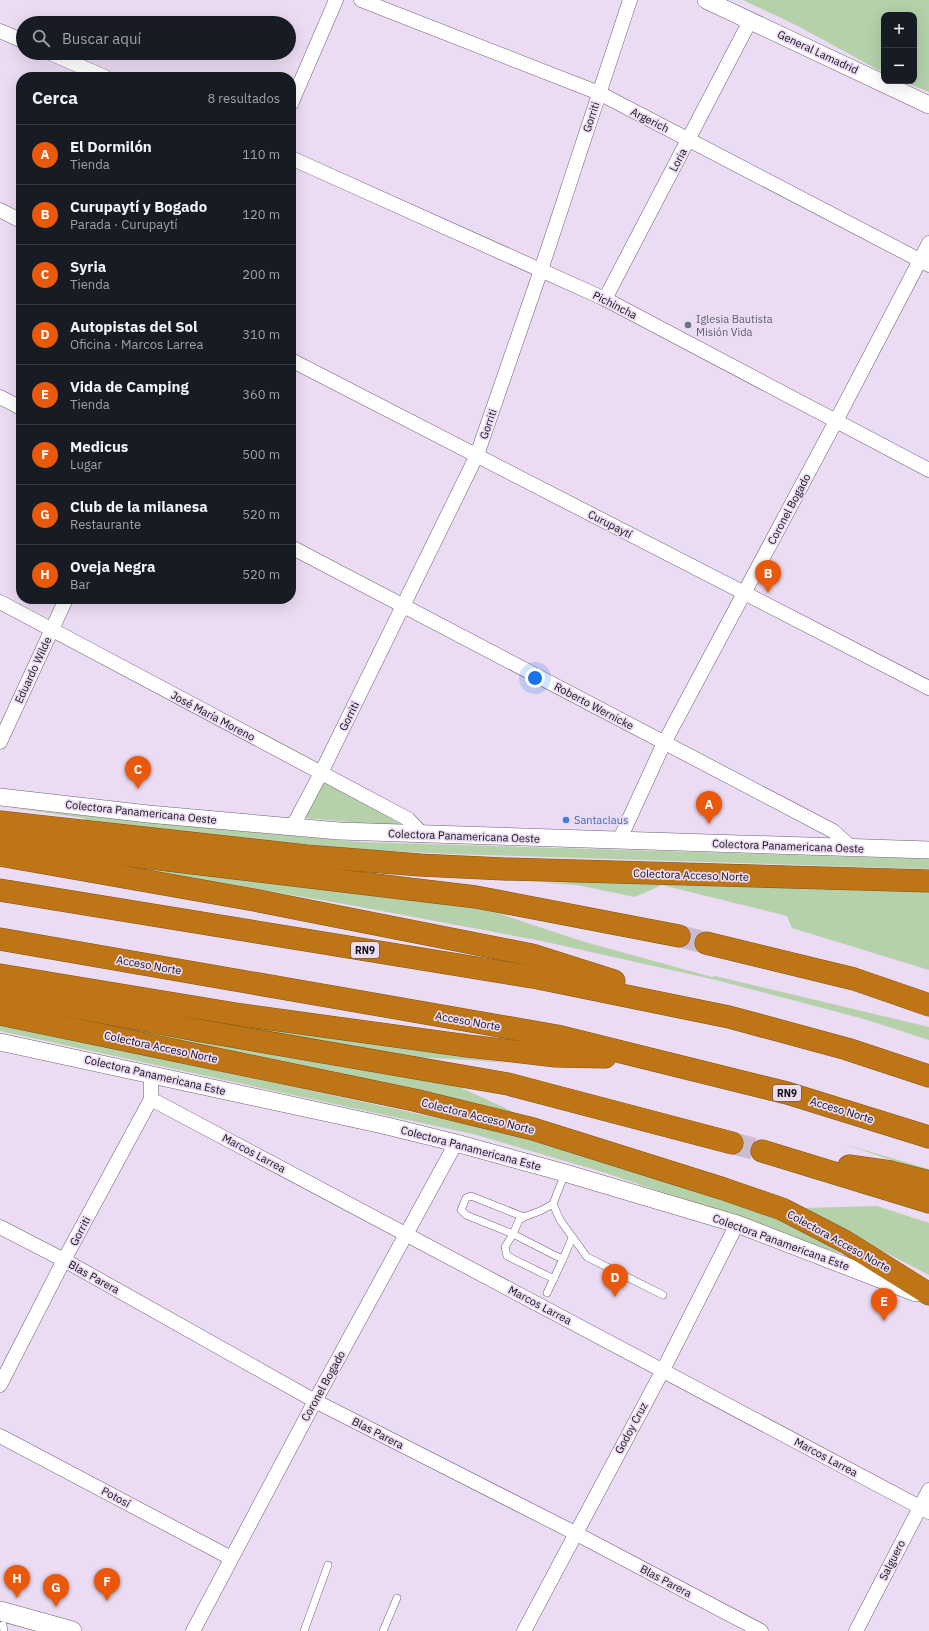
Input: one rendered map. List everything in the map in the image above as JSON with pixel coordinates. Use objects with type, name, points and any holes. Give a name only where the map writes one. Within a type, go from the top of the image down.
[{"type":"highway","name":"Colectora Acceso Norte","points":[[0,822],[307,856],[420,865],[504,870],[929,881]]},
{"type":"highway","points":[[0,840],[476,897],[679,936]]},
{"type":"highway","points":[[0,855],[254,900],[532,955],[729,1017]]},
{"type":"highway","name":"RN9","points":[[0,890],[538,978],[729,1017],[847,1049],[929,1076]]},
{"type":"highway","name":"Acceso Norte","points":[[0,939],[557,1036],[787,1093],[929,1137]]},
{"type":"highway","points":[[706,943],[854,979],[929,990]]},
{"type":"highway","points":[[0,975],[242,1015],[468,1046],[556,1056],[643,1058]]},
{"type":"highway","points":[[854,979],[929,1005]]},
{"type":"highway","points":[[0,992],[196,1030],[508,1084],[732,1143]]},
{"type":"highway","name":"Colectora Acceso Norte","points":[[0,1014],[414,1100],[533,1129],[724,1189],[782,1209],[844,1241],[929,1294]]},
{"type":"highway","points":[[762,1151],[929,1202]]},
{"type":"highway","points":[[802,1162],[875,1169],[929,1182]]},
{"type":"main road","points":[[2,1623],[23,1631]]},
{"type":"main road","points":[[2,1623],[72,1631]]},
{"type":"street","points":[[296,92],[336,0]]},
{"type":"street","name":"Argerich","points":[[360,0],[599,93],[925,263]]},
{"type":"street","name":"Gorriti","points":[[293,826],[321,773],[477,455],[542,270],[630,0]]},
{"type":"street","name":"General Lamadrid","points":[[706,0],[929,105]]},
{"type":"street","name":"Loria","points":[[605,299],[750,21]]},
{"type":"street","points":[[0,31],[16,39]]},
{"type":"street","points":[[66,60],[94,72]]},
{"type":"street","name":"Pichincha","points":[[296,160],[605,299],[929,470]]},
{"type":"street","points":[[0,210],[16,218]]},
{"type":"street","name":"Coronel Bogado","points":[[619,841],[664,743],[836,421],[925,263],[929,243]]},
{"type":"street","name":"Curupaytí","points":[[296,363],[929,688]]},
{"type":"street","points":[[0,397],[16,405]]},
{"type":"street","name":"Roberto Wernicke","points":[[296,550],[403,604],[833,831],[851,847]]},
{"type":"street","name":"José María Moreno","points":[[0,602],[408,819],[422,835]]},
{"type":"street","name":"Eduardo Wilde","points":[[0,742],[64,604]]},
{"type":"street","name":"Colectora Panamericana Oeste","points":[[0,797],[148,814],[339,831],[422,835],[929,850]]},
{"type":"street","name":"Colectora Panamericana Este","points":[[0,1042],[383,1125],[456,1143],[565,1173],[737,1224],[929,1298]]},
{"type":"street","name":"Gorriti","points":[[0,1385],[64,1260],[151,1099],[151,1075]]},
{"type":"street","name":"Marcos Larrea","points":[[151,1099],[924,1510]]},
{"type":"street","name":"Coronel Bogado","points":[[193,1631],[315,1400],[456,1143]]},
{"type":"street","name":"Godoy Cruz","points":[[524,1631],[662,1370],[737,1224]]},
{"type":"street","name":"Blas Parera","points":[[0,1227],[64,1260],[315,1400],[575,1533],[761,1631]]},
{"type":"street","name":"Potosí","points":[[0,1436],[231,1558]]},
{"type":"street","name":"Salguero","points":[[856,1631],[924,1510],[929,1490]]},
{"type":"lane","points":[[554,1278],[507,1256],[505,1247],[519,1220],[553,1204],[565,1173]]},
{"type":"lane","points":[[524,1217],[471,1196],[466,1198],[461,1210],[464,1213],[513,1234],[563,1259]]},
{"type":"lane","points":[[553,1204],[560,1220],[587,1257],[663,1295]]},
{"type":"lane","points":[[547,1292],[572,1238]]},
{"type":"lane","points":[[304,1631],[328,1565]]},
{"type":"lane","points":[[383,1631],[397,1598]]},
{"type":"green space","points":[[743,0],[929,0],[929,92],[909,84],[917,84],[917,12],[881,12],[881,71],[796,25]]},
{"type":"green space","points":[[325,781],[399,822],[400,825],[396,826],[305,818]]},
{"type":"green space","points":[[13,808],[360,842],[929,859],[929,869],[451,854],[355,849],[85,822],[84,818]]},
{"type":"green space","points":[[119,865],[470,905],[585,942],[712,977],[715,976],[929,1027],[929,1040],[864,1019],[716,980],[542,941],[350,905]]},
{"type":"green space","points":[[603,881],[662,885],[635,897],[577,885],[543,883]]},
{"type":"green space","points":[[662,885],[929,891],[929,970],[792,928],[787,916]]},
{"type":"green space","points":[[87,999],[507,1063],[414,1057],[184,1020]]},
{"type":"green space","points":[[0,1004],[455,1085],[518,1114],[373,1081]]},
{"type":"green space","points":[[0,1024],[503,1132],[760,1208],[842,1247],[839,1253],[606,1173],[477,1135],[0,1031]]},
{"type":"green space","points":[[844,1144],[929,1169],[929,1173]]},
{"type":"green space","points":[[877,1206],[929,1223],[929,1275],[867,1243],[805,1208]]},
{"type":"tunnel","points":[[679,936],[706,943]]},
{"type":"tunnel","points":[[732,1143],[762,1151]]},
{"type":"place","name":"Iglesia Bautista Misión Vida","points":[[688,325]]},
{"type":"place","name":"Curupaytí y Bogado","points":[[768,593]]},
{"type":"place","name":"Syria","points":[[138,789]]},
{"type":"place","name":"Santaclaus","points":[[566,820]]},
{"type":"place","name":"El Dormilón","points":[[709,824]]},
{"type":"place","name":"Autopistas del Sol","points":[[615,1297]]},
{"type":"place","name":"Vida de Camping","points":[[884,1321]]},
{"type":"place","name":"Oveja Negra","points":[[17,1598]]},
{"type":"place","name":"Medicus","points":[[107,1601]]},
{"type":"place","name":"Club de la milanesa","points":[[56,1607]]}]
